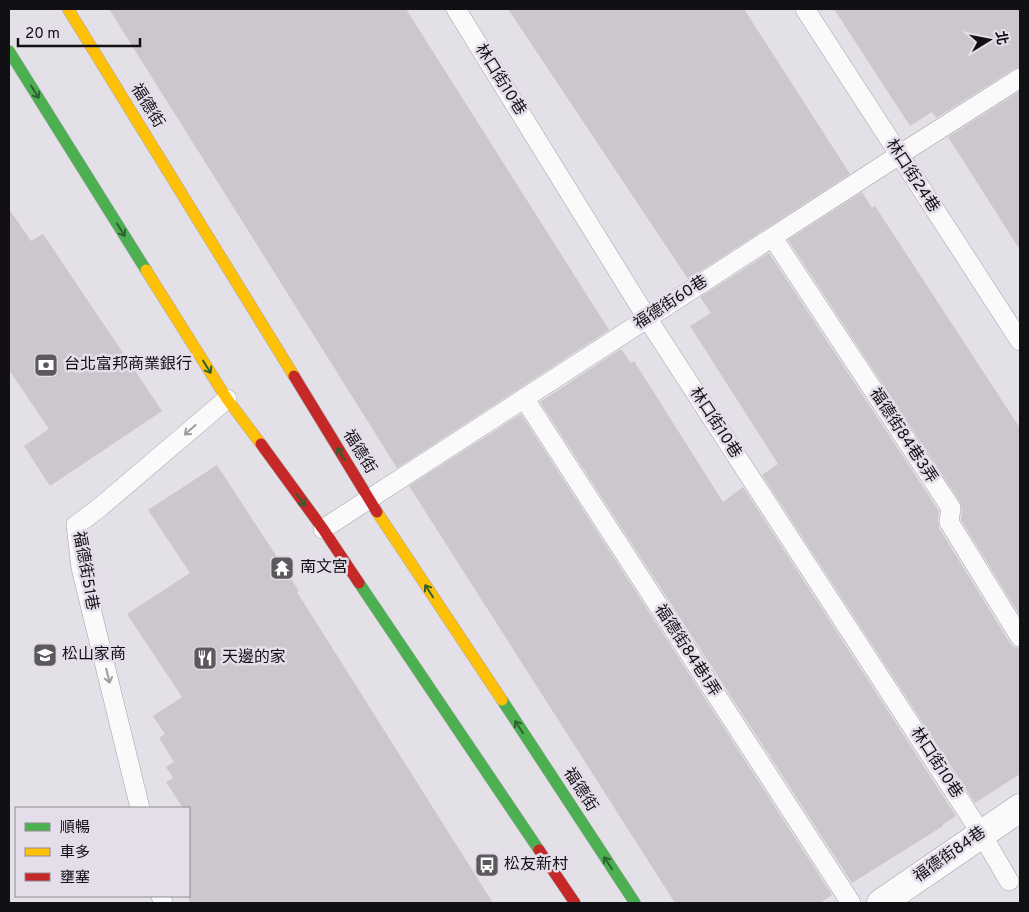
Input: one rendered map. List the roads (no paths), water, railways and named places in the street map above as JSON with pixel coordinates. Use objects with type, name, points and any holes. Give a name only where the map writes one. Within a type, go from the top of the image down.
[{"type":"street","name":"福德街","points":[[68,9],[369,499],[635,903]]},
{"type":"street","points":[[9,51],[227,399],[323,529],[575,903]]},
{"type":"street","name":"福德街84巷","points":[[881,903],[1020,808]]},
{"type":"lane","name":"林口街10巷","points":[[456,9],[647,318],[981,833],[1008,881]]},
{"type":"lane","name":"林口街24巷","points":[[805,9],[1020,342]]},
{"type":"lane","name":"福德街60巷","points":[[323,529],[898,155],[1020,78]]},
{"type":"lane","name":"福德街84巷3弄","points":[[773,238],[951,508],[949,522],[1020,637]]},
{"type":"lane","name":"福德街84巷1弄","points":[[524,398],[850,903]]},
{"type":"lane","name":"福德街51巷","points":[[140,807],[81,568],[76,525],[99,508],[227,399]]},
{"type":"place","name":"台北富邦商業銀行","points":[[46,365]]},
{"type":"place","name":"南文宮","points":[[282,568]]},
{"type":"place","name":"松山家商","points":[[45,655]]},
{"type":"place","name":"天邊的家","points":[[205,658]]},
{"type":"place","name":"松友新村","points":[[487,865]]}]
